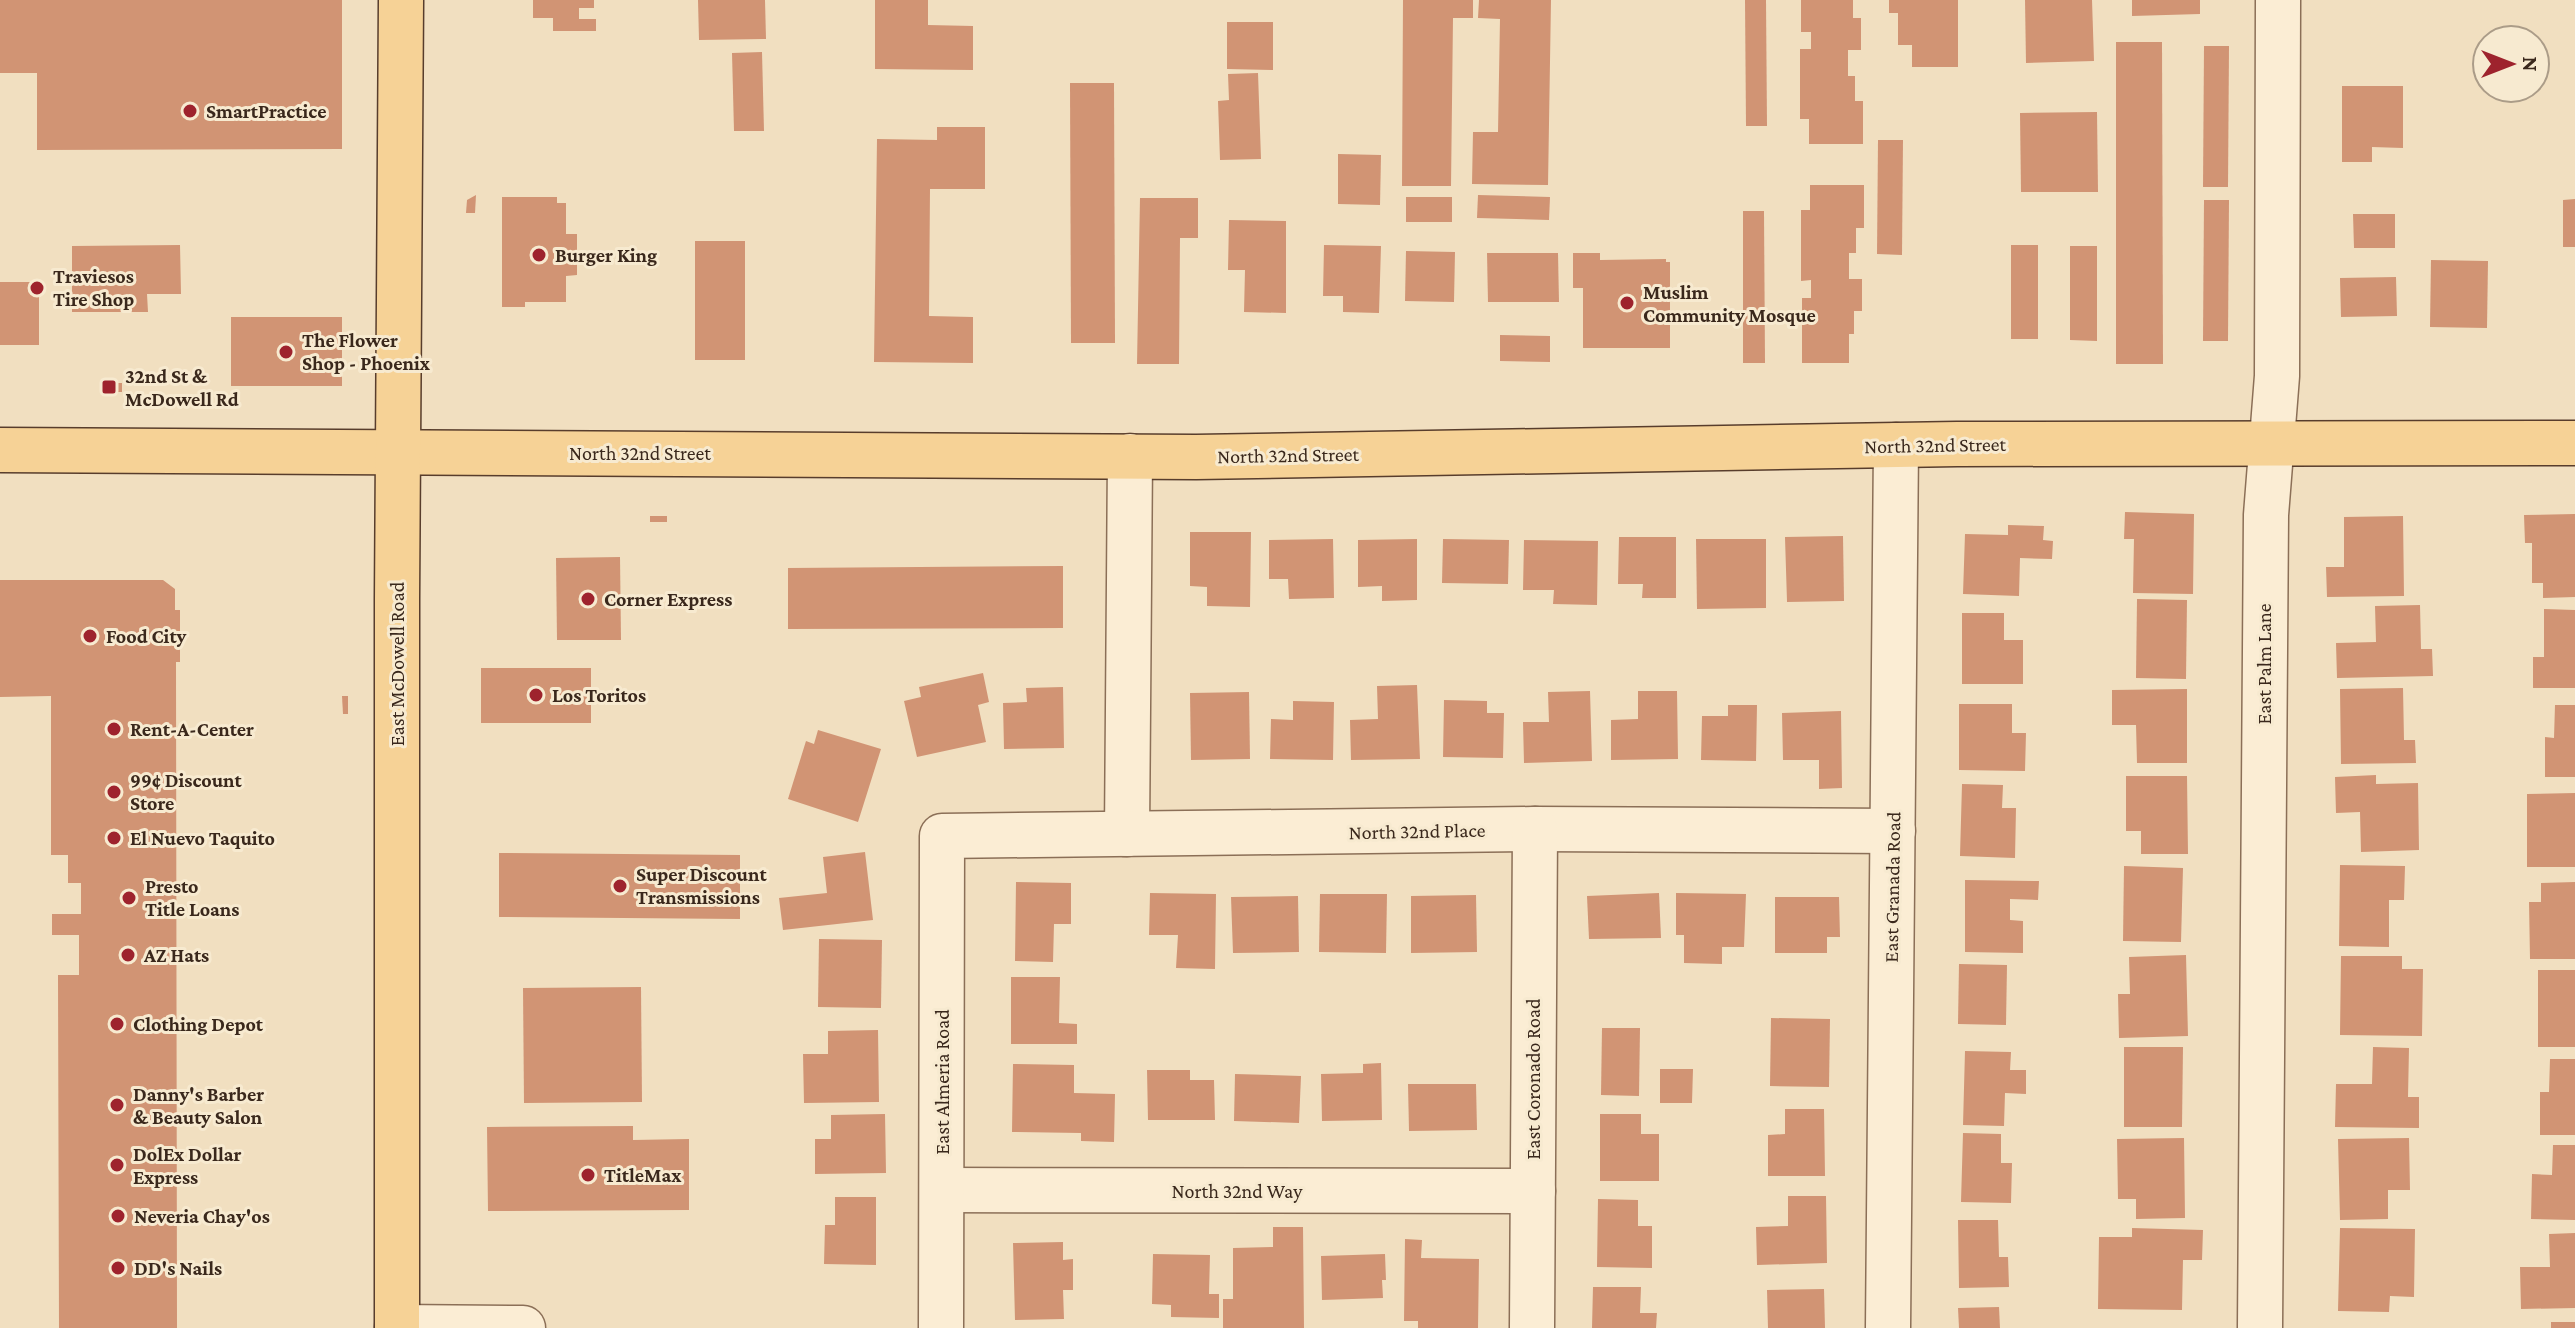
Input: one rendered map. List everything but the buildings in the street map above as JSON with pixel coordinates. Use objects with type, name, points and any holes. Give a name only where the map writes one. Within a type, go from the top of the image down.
[{"type":"main road","name":"East McDowell Road","points":[[397,1327],[401,0]]},
{"type":"main road","name":"North 32nd Street","points":[[0,450],[1130,456],[1896,445],[2575,443]]},
{"type":"street","name":"East Palm Lane","points":[[2260,1328],[2266,515],[2277,376],[2278,0]]},
{"type":"street","name":"East Granada Road","points":[[1888,1328],[1896,445]]},
{"type":"street","points":[[1127,834],[1130,456]]},
{"type":"street","name":"North 32nd Place","points":[[942,836],[1535,829],[1893,831]]},
{"type":"street","name":"East Coronado Road","points":[[1532,1328],[1535,829]]},
{"type":"street","name":"East Almeria Road","points":[[941,1328],[942,836]]},
{"type":"street","name":"North 32nd Way","points":[[942,1190],[1533,1191]]},
{"type":"street","points":[[397,1327],[523,1328]]},
{"type":"place","name":"SmartPractice","points":[[190,111]]},
{"type":"place","name":"Burger King","points":[[539,255]]},
{"type":"place","name":"Traviesos Tire Shop","points":[[37,288]]},
{"type":"place","name":"Muslim Community Mosque","points":[[1627,303]]},
{"type":"place","name":"The Flower Shop - Phoenix","points":[[286,352]]},
{"type":"place","name":"32nd St & McDowell Rd","points":[[109,387]]},
{"type":"place","name":"Corner Express","points":[[588,599]]},
{"type":"place","name":"Food City","points":[[90,636]]},
{"type":"place","name":"Los Toritos","points":[[536,695]]},
{"type":"place","name":"Rent-A-Center","points":[[114,729]]},
{"type":"place","name":"99¢ Discount Store","points":[[114,792]]},
{"type":"place","name":"El Nuevo Taquito","points":[[114,838]]},
{"type":"place","name":"Super Discount Transmissions","points":[[620,886]]},
{"type":"place","name":"Presto Title Loans","points":[[129,898]]},
{"type":"place","name":"AZ Hats","points":[[128,955]]},
{"type":"place","name":"Clothing Depot","points":[[117,1024]]},
{"type":"place","name":"Danny's Barber & Beauty Salon","points":[[117,1105]]},
{"type":"place","name":"DolEx Dollar Express","points":[[117,1165]]},
{"type":"place","name":"TitleMax","points":[[588,1175]]},
{"type":"place","name":"Neveria Chay'os","points":[[118,1216]]},
{"type":"place","name":"DD's Nails","points":[[118,1268]]}]
